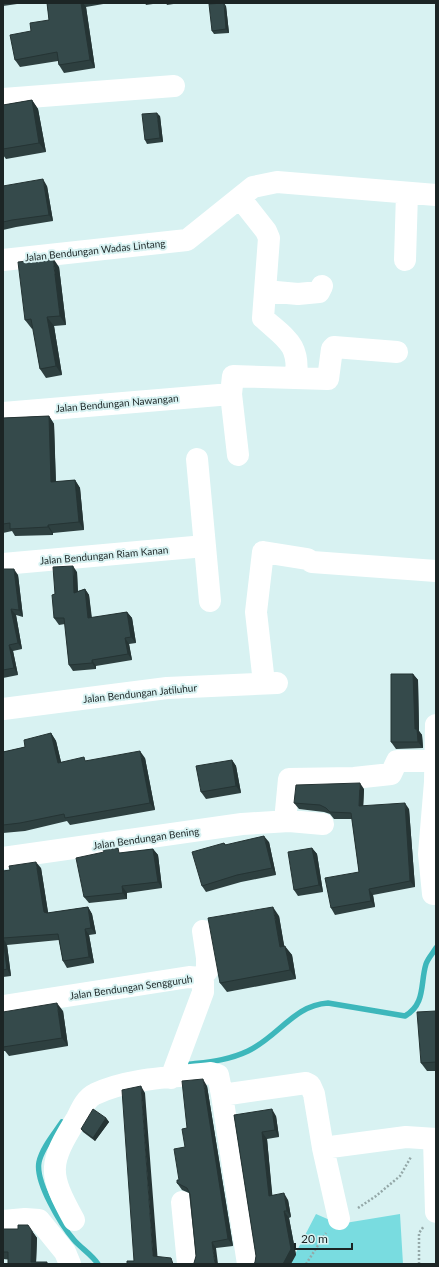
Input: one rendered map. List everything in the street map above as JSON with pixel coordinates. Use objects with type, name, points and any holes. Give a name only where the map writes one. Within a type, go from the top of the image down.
[{"type":"street","points":[[3,100],[174,86]]},
{"type":"street","points":[[296,378],[298,364],[293,346],[263,318],[269,238],[266,231],[240,198],[253,187],[277,182],[436,195]]},
{"type":"street","points":[[405,260],[408,193]]},
{"type":"street","name":"Jalan Bendungan Wadas Lintang","points":[[3,260],[187,240],[240,198]]},
{"type":"street","points":[[265,291],[298,294],[320,292],[322,286]]},
{"type":"street","points":[[238,455],[231,394],[233,376],[328,379],[332,349],[334,346],[397,352]]},
{"type":"street","name":"Jalan Bendungan Nawangan","points":[[3,413],[231,394]]},
{"type":"street","points":[[197,459],[210,601]]},
{"type":"street","name":"Jalan Bendungan Riam Kanan","points":[[3,564],[205,546]]},
{"type":"street","name":"Jalan Bendungan Jatiluhur","points":[[3,709],[167,688],[271,683],[256,612],[263,552],[307,559],[312,562],[436,571]]},
{"type":"street","points":[[433,894],[429,854],[436,725]]},
{"type":"street","points":[[287,821],[289,779],[370,777],[391,774],[396,761],[435,761]]},
{"type":"street","name":"Jalan Bendungan Bening","points":[[3,858],[242,824],[287,821],[323,824]]},
{"type":"street","points":[[200,978],[207,971],[207,958],[203,931]]},
{"type":"street","name":"Jalan Bendungan Sengguruh","points":[[3,1006],[189,977],[200,978],[203,982],[203,992],[174,1068]]},
{"type":"street","points":[[74,1220],[56,1186],[54,1176],[55,1160],[70,1128],[90,1096],[174,1068],[211,1073],[218,1075],[222,1095],[248,1264]]},
{"type":"street","points":[[222,1095],[301,1083],[310,1085],[314,1094],[323,1148],[339,1219]]},
{"type":"street","points":[[323,1148],[406,1137],[435,1144],[436,1212]]},
{"type":"street","points":[[182,1202],[188,1264]]},
{"type":"street","points":[[3,1221],[25,1219],[39,1220],[65,1252],[70,1264]]},
{"type":"path","points":[[306,1264],[322,1237],[339,1219],[347,1216],[376,1196],[400,1176],[411,1156],[435,1144]]},
{"type":"path","points":[[419,1264],[419,1233],[436,1212]]},
{"type":"shaded area","points":[[316,1214],[339,1224],[400,1214],[403,1264],[290,1264]]},
{"type":"building","points":[[47,3],[81,3],[90,60],[59,65],[57,52],[15,60],[10,35],[31,31],[30,23],[49,20]]},
{"type":"building","points":[[224,3],[226,29],[212,31],[209,4]]},
{"type":"building","points":[[32,100],[39,143],[3,149],[3,105]]},
{"type":"building","points":[[157,113],[160,138],[145,140],[142,114]]},
{"type":"building","points":[[43,179],[49,215],[3,222],[3,186]]},
{"type":"building","points":[[53,258],[60,316],[47,317],[56,366],[40,369],[31,319],[25,320],[18,262]]},
{"type":"building","points":[[49,416],[51,482],[75,480],[79,522],[48,525],[48,527],[10,529],[10,523],[3,524],[3,418]]},
{"type":"building","points":[[73,566],[74,593],[85,589],[88,618],[127,612],[131,637],[125,638],[128,654],[92,660],[92,663],[69,665],[64,618],[54,618],[52,595],[55,594],[53,567]]},
{"type":"building","points":[[3,569],[14,569],[19,610],[11,609],[18,643],[9,645],[14,668],[3,670]]},
{"type":"building","points":[[391,674],[413,674],[415,729],[417,729],[418,742],[391,742]]},
{"type":"building","points":[[51,733],[58,763],[84,757],[85,761],[140,751],[150,803],[65,818],[64,814],[3,825],[3,752],[25,747],[24,740]]},
{"type":"building","points":[[232,760],[236,786],[201,792],[196,766]]},
{"type":"building","points":[[360,783],[359,806],[405,803],[410,881],[369,889],[371,901],[331,908],[325,878],[359,872],[351,813],[330,812],[320,805],[294,803],[296,785]]},
{"type":"building","points":[[264,836],[272,868],[237,875],[202,886],[192,852],[224,843],[225,845]]},
{"type":"building","points":[[118,848],[119,853],[153,849],[158,882],[122,886],[123,893],[84,897],[76,858],[104,852],[103,850]]},
{"type":"building","points":[[312,848],[319,885],[294,890],[288,852]]},
{"type":"building","points":[[36,862],[44,912],[47,913],[88,907],[91,928],[85,929],[89,957],[63,961],[58,934],[3,938],[3,871],[10,870],[9,866]]},
{"type":"building","points":[[273,907],[280,947],[285,946],[290,970],[220,983],[208,918]]},
{"type":"building","points":[[3,939],[7,969],[3,970]]},
{"type":"building","points":[[57,1003],[62,1038],[3,1047],[3,1012]]},
{"type":"building","points":[[436,1011],[436,1062],[421,1063],[417,1012]]},
{"type":"building","points":[[203,1079],[228,1239],[212,1242],[215,1264],[193,1264],[196,1256],[190,1194],[187,1188],[177,1183],[177,1180],[179,1180],[174,1149],[185,1147],[182,1129],[187,1128],[182,1081]]},
{"type":"building","points":[[141,1086],[153,1256],[171,1258],[173,1264],[127,1264],[127,1261],[134,1261],[122,1090]]},
{"type":"building","points":[[93,1109],[106,1118],[93,1138],[81,1129]]},
{"type":"building","points":[[272,1109],[275,1130],[262,1132],[269,1196],[284,1193],[287,1211],[284,1211],[291,1249],[283,1264],[254,1264],[256,1256],[234,1115]]},
{"type":"building","points":[[18,1225],[28,1225],[32,1231],[31,1262],[47,1262],[47,1264],[8,1264],[8,1252],[3,1252],[3,1229],[18,1229]]},
{"type":"waterway","points":[[184,1065],[224,1059],[248,1051],[259,1045],[296,1015],[305,1009],[316,1005],[328,1003],[405,1016],[412,1011],[419,999],[426,964],[436,948]]},
{"type":"waterway","points":[[62,1122],[49,1141],[39,1162],[41,1181],[50,1203],[62,1224],[74,1240],[98,1264]]}]
